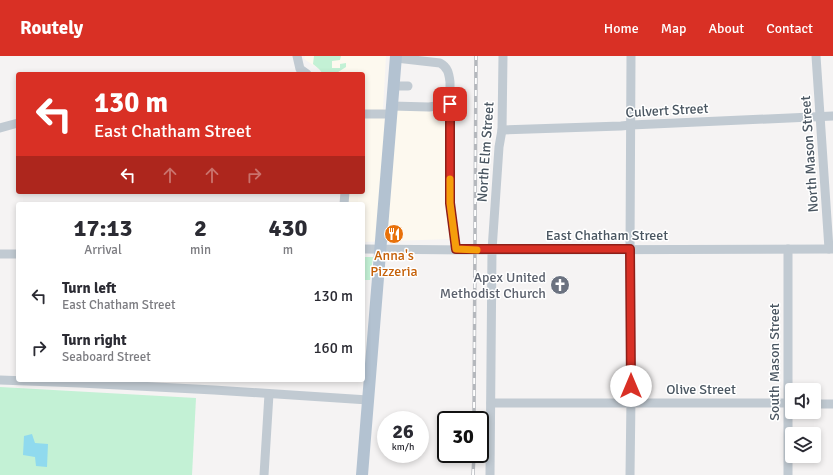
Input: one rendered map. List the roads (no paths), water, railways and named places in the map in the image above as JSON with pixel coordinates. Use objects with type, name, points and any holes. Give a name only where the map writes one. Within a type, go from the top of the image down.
[{"type":"main road","points":[[362,475],[396,57]]},
{"type":"street","points":[[297,56],[300,69],[304,72]]},
{"type":"street","name":"North Elm Street","points":[[490,475],[492,250],[499,147],[502,130],[503,56]]},
{"type":"street","points":[[630,475],[631,56]]},
{"type":"street","name":"North Mason Street","points":[[816,56],[831,249]]},
{"type":"street","points":[[396,57],[442,64],[450,77],[450,203],[456,249]]},
{"type":"street","points":[[394,86],[408,86]]},
{"type":"street","points":[[365,114],[450,104]]},
{"type":"street","name":"Culvert Street","points":[[502,130],[833,116]]},
{"type":"street","points":[[0,128],[16,124]]},
{"type":"street","name":"East Chatham Street","points":[[365,249],[831,249]]},
{"type":"street","name":"South Mason Street","points":[[788,249],[790,383]]},
{"type":"street","points":[[0,254],[16,254]]},
{"type":"street","points":[[0,380],[16,380]]},
{"type":"street","points":[[80,382],[368,400]]},
{"type":"street","points":[[264,475],[269,394]]},
{"type":"street","name":"Olive Street","points":[[491,404],[785,403]]},
{"type":"street","points":[[821,404],[833,404]]},
{"type":"street","name":"South Mason Street","points":[[788,475],[790,419]]},
{"type":"water","points":[[32,434],[35,443],[48,444],[47,467],[36,466],[35,457],[23,455],[24,436]]},
{"type":"railway","points":[[474,411],[476,56]]},
{"type":"railway","points":[[473,475],[474,463]]},
{"type":"place","name":"Anna's Pizzeria","points":[[394,234]]},
{"type":"place","name":"Apex United Methodist Church","points":[[560,285]]}]
